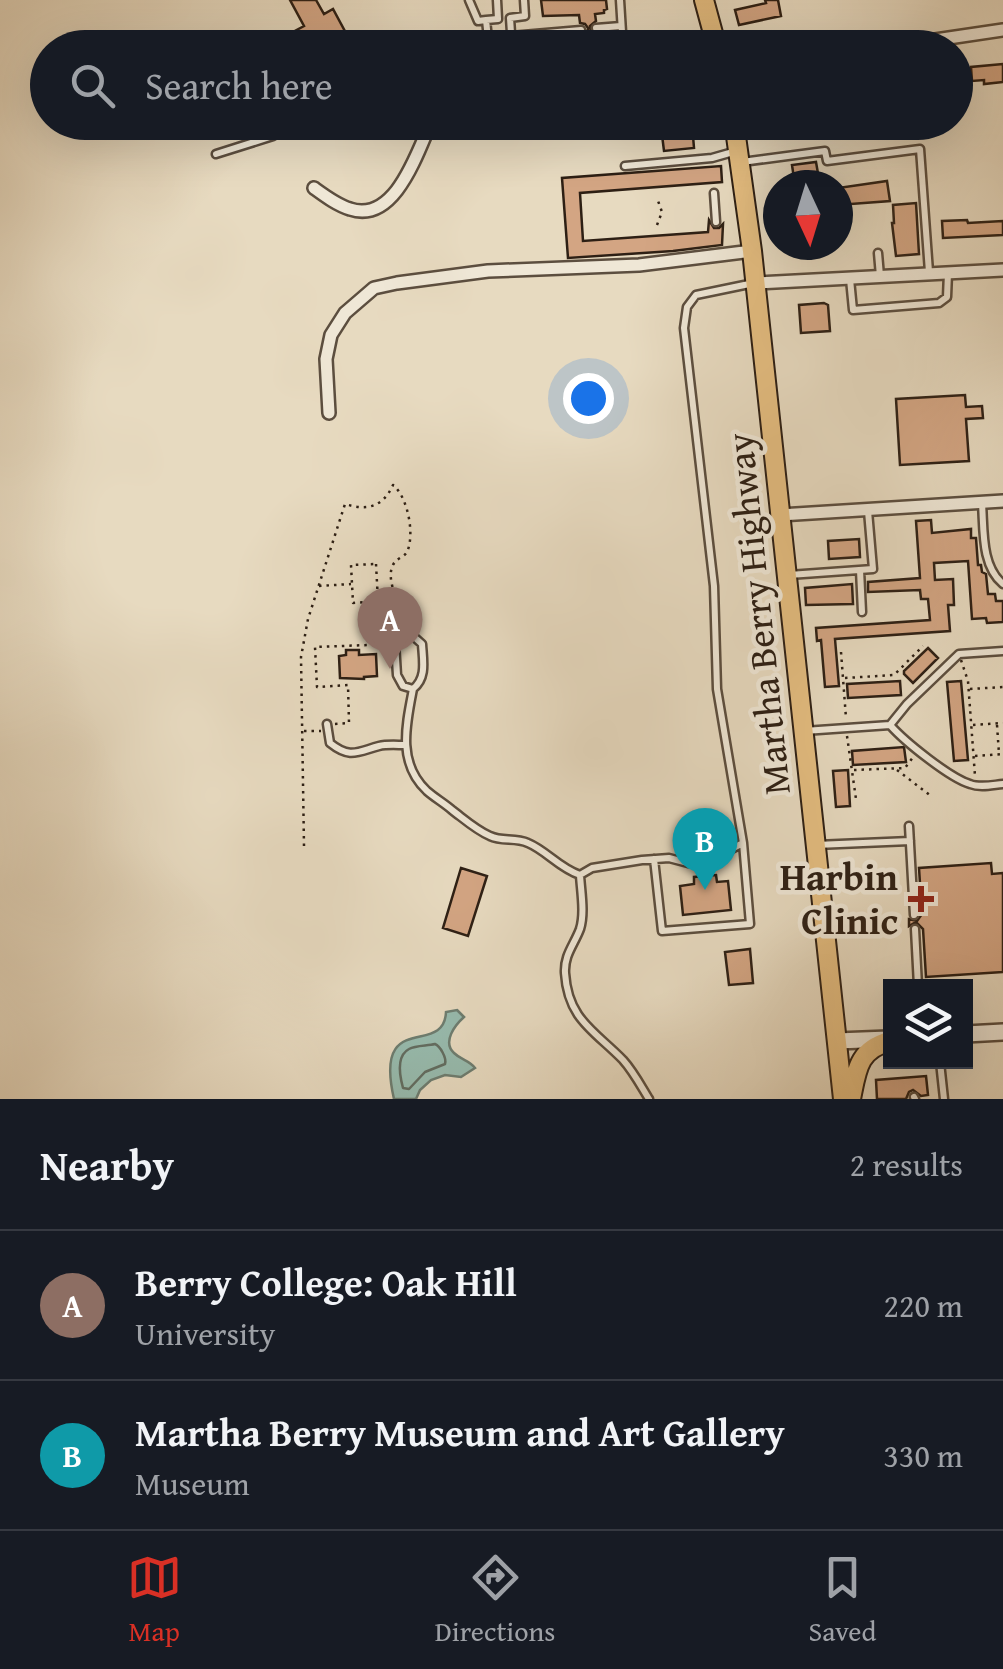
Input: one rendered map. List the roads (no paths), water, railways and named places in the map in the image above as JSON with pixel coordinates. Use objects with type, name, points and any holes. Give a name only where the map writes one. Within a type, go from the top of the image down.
[{"type":"main road","points":[[704,0],[711,30]]},
{"type":"main road","name":"Martha Berry Highway","points":[[737,140],[756,283],[843,1099]]},
{"type":"main road","points":[[851,1099],[859,1064],[865,1054],[883,1043]]},
{"type":"street","points":[[973,35],[1003,30]]},
{"type":"street","points":[[314,188],[356,211],[387,202],[400,187],[423,140]]},
{"type":"street","points":[[329,413],[326,359],[331,335],[345,313],[374,288],[488,270],[639,265],[752,252]]},
{"type":"street","points":[[756,283],[1003,270]]},
{"type":"street","points":[[780,515],[1003,501]]},
{"type":"street","points":[[973,1034],[1003,1032]]},
{"type":"street","points":[[837,1041],[883,1040]]},
{"type":"lane","points":[[469,0],[478,20],[525,16],[524,0]]},
{"type":"lane","points":[[497,0],[498,19]]},
{"type":"lane","points":[[620,0],[621,30]]},
{"type":"lane","points":[[510,18],[511,30]]},
{"type":"lane","points":[[486,20],[487,30]]},
{"type":"lane","points":[[596,28],[621,26]]},
{"type":"lane","points":[[216,154],[260,140]]},
{"type":"lane","points":[[624,166],[826,151],[826,162],[920,149],[929,274]]},
{"type":"lane","points":[[714,193],[716,222]]},
{"type":"lane","points":[[878,252],[880,276]]},
{"type":"lane","points":[[850,278],[852,310],[939,303],[947,297],[948,273]]},
{"type":"lane","points":[[654,859],[662,931],[750,924],[744,843],[717,688],[714,586],[684,328],[687,306],[696,295],[756,283]]},
{"type":"lane","points":[[982,502],[987,556],[995,577],[1003,584]]},
{"type":"lane","points":[[787,575],[873,570],[868,510]]},
{"type":"lane","points":[[860,570],[862,612]]},
{"type":"lane","points":[[412,689],[403,686],[397,674],[395,648],[403,636],[413,636],[422,644],[423,675],[412,689],[405,745],[411,768],[424,788],[473,827],[498,839],[522,840],[566,871],[580,875],[603,866],[654,859],[704,862],[744,843]]},
{"type":"lane","points":[[890,726],[959,654],[1003,651]]},
{"type":"lane","points":[[803,731],[890,726],[960,780],[976,786],[1003,784]]},
{"type":"lane","points":[[327,728],[330,743],[344,752],[405,745]]},
{"type":"lane","points":[[909,826],[914,915]]},
{"type":"lane","points":[[815,846],[910,842]]},
{"type":"lane","points":[[580,875],[581,925],[565,962],[570,1000],[582,1022],[624,1061],[649,1099]]},
{"type":"lane","points":[[915,929],[918,979]]},
{"type":"lane","points":[[911,1069],[912,1077]]},
{"type":"lane","points":[[939,1069],[944,1099]]},
{"type":"water","points":[[457,1010],[464,1017],[451,1034],[449,1044],[475,1068],[461,1077],[445,1075],[431,1080],[416,1099],[394,1099],[390,1071],[393,1053],[401,1044],[434,1032],[442,1025],[446,1012]]},
{"type":"place","name":"Berry College: Oak Hill","points":[[390,669]]},
{"type":"place","name":"Martha Berry Museum and Art Gallery","points":[[705,890]]},
{"type":"place","name":"Harbin Clinic","points":[[921,899]]}]
